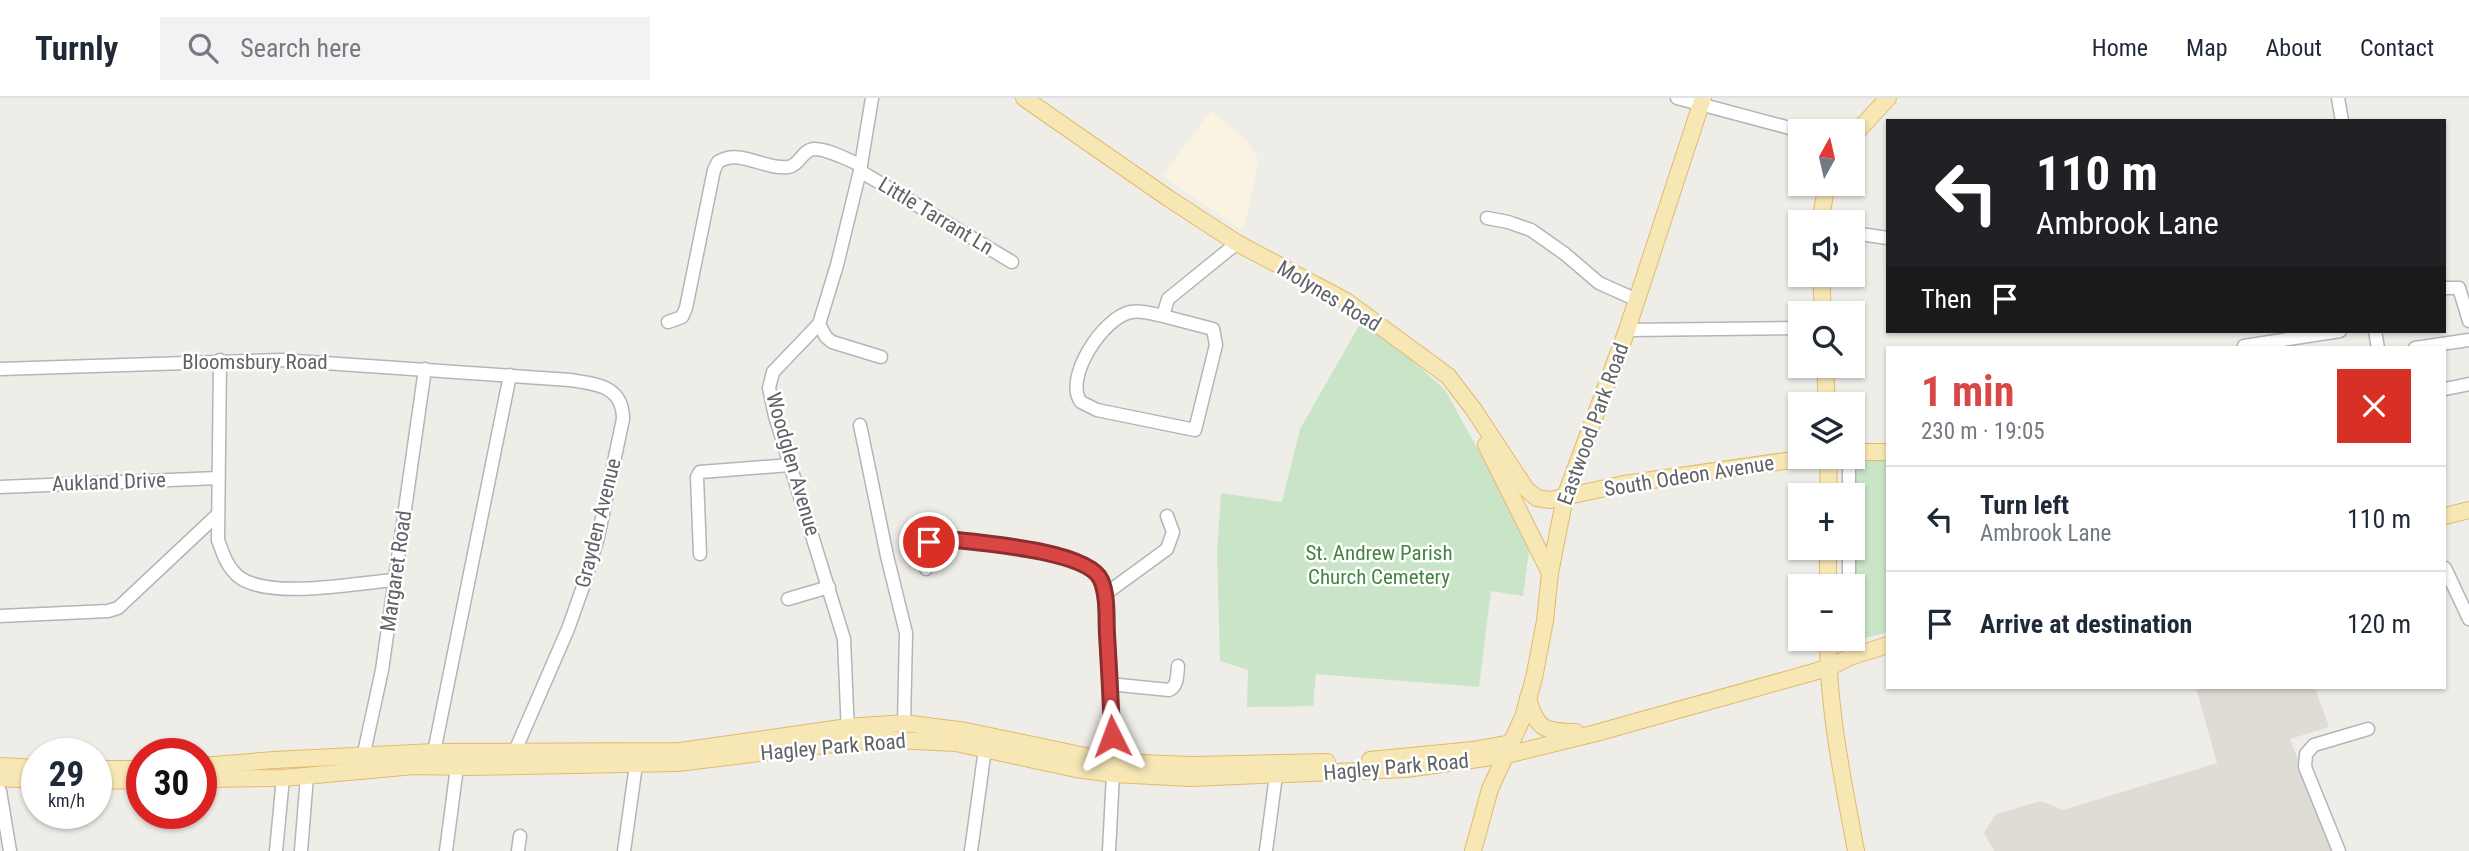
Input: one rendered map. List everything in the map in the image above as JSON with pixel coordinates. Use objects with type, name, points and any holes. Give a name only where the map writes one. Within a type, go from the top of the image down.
[{"type":"main road","name":"Molynes Road","points":[[1024,98],[1167,198],[1237,243],[1346,302],[1435,367],[1487,446],[1550,573]]},
{"type":"main road","points":[[1866,122],[1888,98]]},
{"type":"main road","name":"Eastwood Park Road","points":[[1473,851],[1490,789],[1509,749],[1528,698],[1545,621],[1550,573],[1564,497],[1627,330],[1701,102]]},
{"type":"main road","name":"South Odeon Avenue","points":[[1435,367],[1448,376],[1474,410],[1526,489],[1544,500],[1624,484],[1788,461]]},
{"type":"main road","points":[[1865,452],[1886,452]]},
{"type":"main road","points":[[2446,516],[2469,510]]},
{"type":"main road","name":"Hagley Park Road","points":[[217,766],[361,764],[457,767],[678,763],[904,723],[966,731],[1113,768],[1191,778],[1406,769],[1596,733],[1828,668],[1850,657],[1886,646]]},
{"type":"main road","points":[[1828,651],[1836,744],[1856,851]]},
{"type":"main road","points":[[1528,698],[1533,715],[1544,728],[1561,732],[1596,733]]},
{"type":"main road","name":"Hagley Park Road","points":[[217,779],[307,776],[434,752],[680,751],[848,734],[874,739],[956,743],[1076,769],[1366,760],[1509,749]]},
{"type":"main road","points":[[0,765],[21,767]]},
{"type":"main road","points":[[0,778],[21,779]]},
{"type":"street","name":"Woodglen Avenue","points":[[848,734],[844,639],[770,398],[770,380],[778,367],[820,324],[860,168],[872,98]]},
{"type":"street","points":[[1677,98],[1701,102],[1788,127]]},
{"type":"street","points":[[2339,98],[2342,119]]},
{"type":"street","name":"Little Tarrant Ln","points":[[668,322],[682,317],[686,308],[714,170],[722,159],[738,157],[786,167],[797,163],[807,151],[816,149],[860,168],[1012,262]]},
{"type":"street","points":[[1487,218],[1531,230],[1599,283],[1637,300]]},
{"type":"street","points":[[1865,235],[1886,238]]},
{"type":"street","points":[[1163,316],[1168,299],[1237,243]]},
{"type":"street","points":[[2446,288],[2459,288],[2469,321]]},
{"type":"street","points":[[1131,312],[1163,316],[1213,329],[1216,337],[1195,430],[1097,410],[1081,402],[1076,390],[1084,363],[1096,338],[1107,325],[1117,317],[1131,312]]},
{"type":"street","points":[[820,324],[826,337],[832,342],[881,356]]},
{"type":"street","points":[[1627,330],[1788,328]]},
{"type":"street","points":[[2244,346],[2327,333]]},
{"type":"street","points":[[2429,346],[2469,340]]},
{"type":"street","points":[[220,360],[217,514],[218,540],[226,563],[241,578],[261,586],[298,589],[394,580]]},
{"type":"street","name":"Bloomsbury Road","points":[[0,369],[281,360],[510,375]]},
{"type":"street","name":"Margaret Road","points":[[361,764],[382,670],[425,369]]},
{"type":"street","points":[[434,752],[510,375]]},
{"type":"street","name":"Grayden Avenue","points":[[510,375],[593,384],[618,396],[623,407],[621,434],[598,537],[584,584],[568,629],[515,751]]},
{"type":"street","points":[[2446,389],[2469,384]]},
{"type":"street","points":[[860,425],[906,634],[904,723]]},
{"type":"street","points":[[700,554],[699,472],[790,465]]},
{"type":"street","name":"Aukland Drive","points":[[0,487],[218,478]]},
{"type":"street","points":[[0,617],[108,611],[118,608],[217,514]]},
{"type":"street","points":[[1104,595],[1167,549],[1173,532],[1167,516]]},
{"type":"street","points":[[926,569],[927,547],[932,540],[999,544],[1055,556],[1089,568],[1101,580],[1110,684],[1113,768],[1109,851]]},
{"type":"street","points":[[2446,570],[2469,619]]},
{"type":"street","points":[[788,599],[829,587]]},
{"type":"street","points":[[1850,651],[1850,657]]},
{"type":"street","points":[[1110,684],[1169,690],[1176,683],[1178,666]]},
{"type":"street","points":[[2339,851],[2305,767],[2306,754],[2314,745],[2368,729]]},
{"type":"street","points":[[971,851],[985,750]]},
{"type":"street","points":[[624,851],[636,765]]},
{"type":"street","points":[[446,851],[457,767]]},
{"type":"street","points":[[1266,851],[1276,775]]},
{"type":"street","points":[[301,851],[307,776]]},
{"type":"street","points":[[276,851],[283,778]]},
{"type":"street","points":[[0,792],[10,851]]},
{"type":"street","points":[[519,851],[520,836]]},
{"type":"shaded area","points":[[1211,111],[1246,139],[1259,161],[1243,231],[1162,176]]},
{"type":"shaded area","points":[[2196,689],[2315,689],[2329,727],[2290,739],[2333,851],[1994,851],[1984,833],[1996,814],[2041,801],[2063,810],[2217,763]]},
{"type":"green space","name":"St. Andrew Parish Church Cemetery","points":[[1364,317],[1445,390],[1530,544],[1523,596],[1491,591],[1479,687],[1316,674],[1313,706],[1247,707],[1248,670],[1220,661],[1217,553],[1221,493],[1282,502],[1300,429]]},
{"type":"green space","points":[[1865,459],[1886,460],[1886,633],[1865,638],[1865,574],[1853,574],[1853,560],[1865,560],[1865,483],[1853,483],[1853,469],[1865,469]]},
{"type":"route","points":[[929,542],[938,538],[1028,548],[1079,563],[1097,574],[1101,580],[1106,608],[1112,736]]}]
